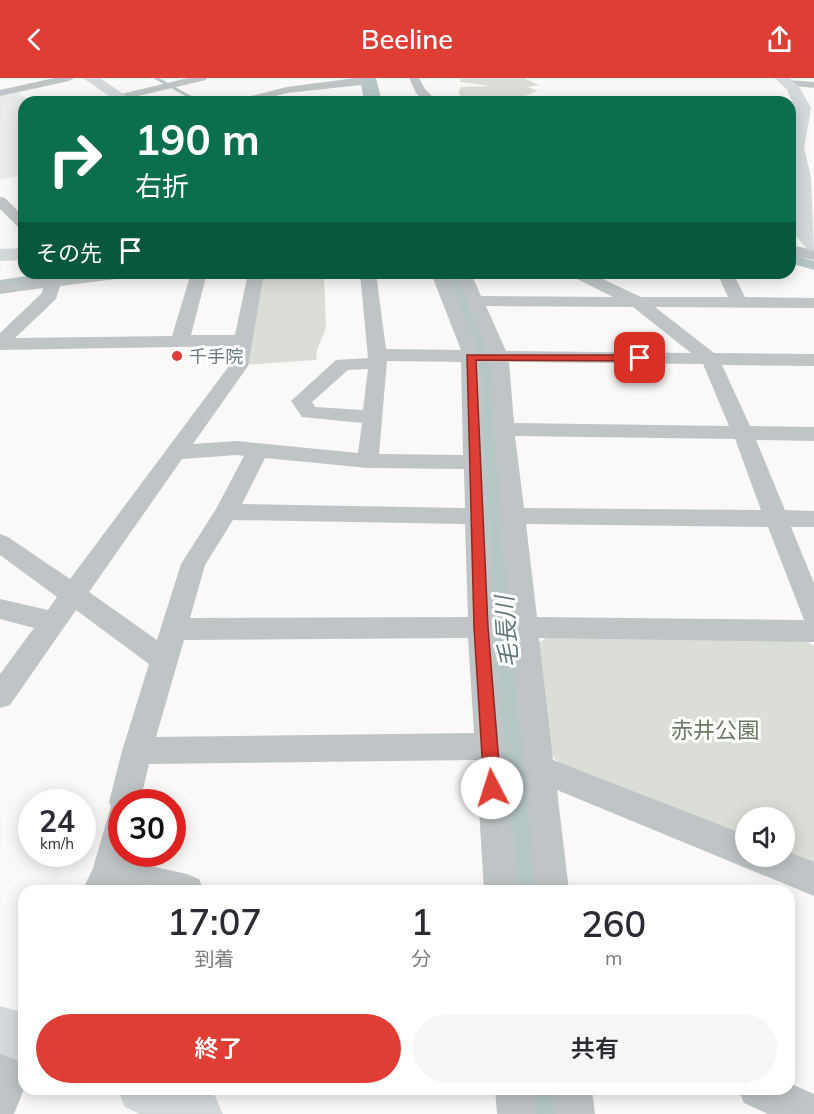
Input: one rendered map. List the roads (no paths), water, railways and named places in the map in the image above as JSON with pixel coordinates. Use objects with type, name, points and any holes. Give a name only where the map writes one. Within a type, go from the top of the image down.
[{"type":"street","points":[[0,93],[69,78]]},
{"type":"street","points":[[90,78],[119,96]]},
{"type":"street","points":[[139,96],[202,78]]},
{"type":"street","points":[[261,96],[286,90],[361,82],[360,78]]},
{"type":"street","points":[[414,78],[420,91],[425,96]]},
{"type":"street","points":[[785,80],[814,85]]},
{"type":"street","points":[[785,80],[800,99],[802,108],[796,148],[808,178],[798,215],[806,236],[814,244]]},
{"type":"street","points":[[286,90],[298,96]]},
{"type":"street","points":[[2,205],[18,202]]},
{"type":"street","points":[[2,205],[18,220]]},
{"type":"street","points":[[796,251],[814,255]]},
{"type":"street","points":[[0,255],[18,254]]},
{"type":"street","points":[[0,277],[18,274]]},
{"type":"street","points":[[0,290],[50,279]]},
{"type":"street","points":[[0,344],[50,295],[54,279]]},
{"type":"street","points":[[180,341],[197,279]]},
{"type":"street","points":[[3,688],[75,595],[238,366],[255,279]]},
{"type":"street","points":[[368,461],[378,359],[369,279]]},
{"type":"street","points":[[441,279],[470,349],[471,357],[481,627],[501,885]]},
{"type":"street","points":[[466,279],[499,357],[504,429],[551,885]]},
{"type":"street","points":[[590,279],[636,301],[710,359],[742,431],[814,615]]},
{"type":"street","points":[[728,279],[739,302]]},
{"type":"street","points":[[476,301],[814,303]]},
{"type":"street","points":[[0,344],[243,340]]},
{"type":"street","points":[[371,417],[309,413],[301,400],[343,364],[378,359],[499,357],[814,360]]},
{"type":"street","points":[[504,429],[742,431],[814,434]]},
{"type":"street","points":[[176,452],[216,449],[258,450],[368,461],[475,462]]},
{"type":"street","points":[[128,789],[137,751],[193,564],[226,512],[258,450]]},
{"type":"street","points":[[226,512],[477,516]]},
{"type":"street","points":[[513,516],[814,519]]},
{"type":"street","points":[[0,543],[165,660]]},
{"type":"street","points":[[0,609],[55,622]]},
{"type":"street","points":[[175,629],[526,627],[814,631]]},
{"type":"street","points":[[137,751],[489,746]]},
{"type":"street","points":[[540,769],[735,847]]},
{"type":"street","points":[[108,865],[103,882],[131,885]]},
{"type":"street","points":[[785,867],[814,879]]},
{"type":"street","points":[[0,1030],[18,1037]]},
{"type":"street","points":[[0,1100],[18,1054]]},
{"type":"street","points":[[156,1095],[197,1114]]},
{"type":"street","points":[[515,1095],[517,1114]]},
{"type":"street","points":[[572,1095],[574,1114]]},
{"type":"street","points":[[771,1095],[812,1114]]},
{"type":"waterway","points":[[156,78],[188,96]]},
{"type":"waterway","name":"毛長川","points":[[368,78],[372,96]]},
{"type":"waterway","points":[[796,260],[814,266]]},
{"type":"waterway","points":[[0,284],[36,279]]},
{"type":"waterway","name":"毛長川","points":[[453,279],[473,323],[490,400],[503,628],[523,885]]},
{"type":"waterway","name":"毛長川","points":[[539,1095],[541,1114]]},
{"type":"place","name":"千手院","points":[[177,356]]},
{"type":"park label","name":"赤井公園","points":[[715,730]]}]
